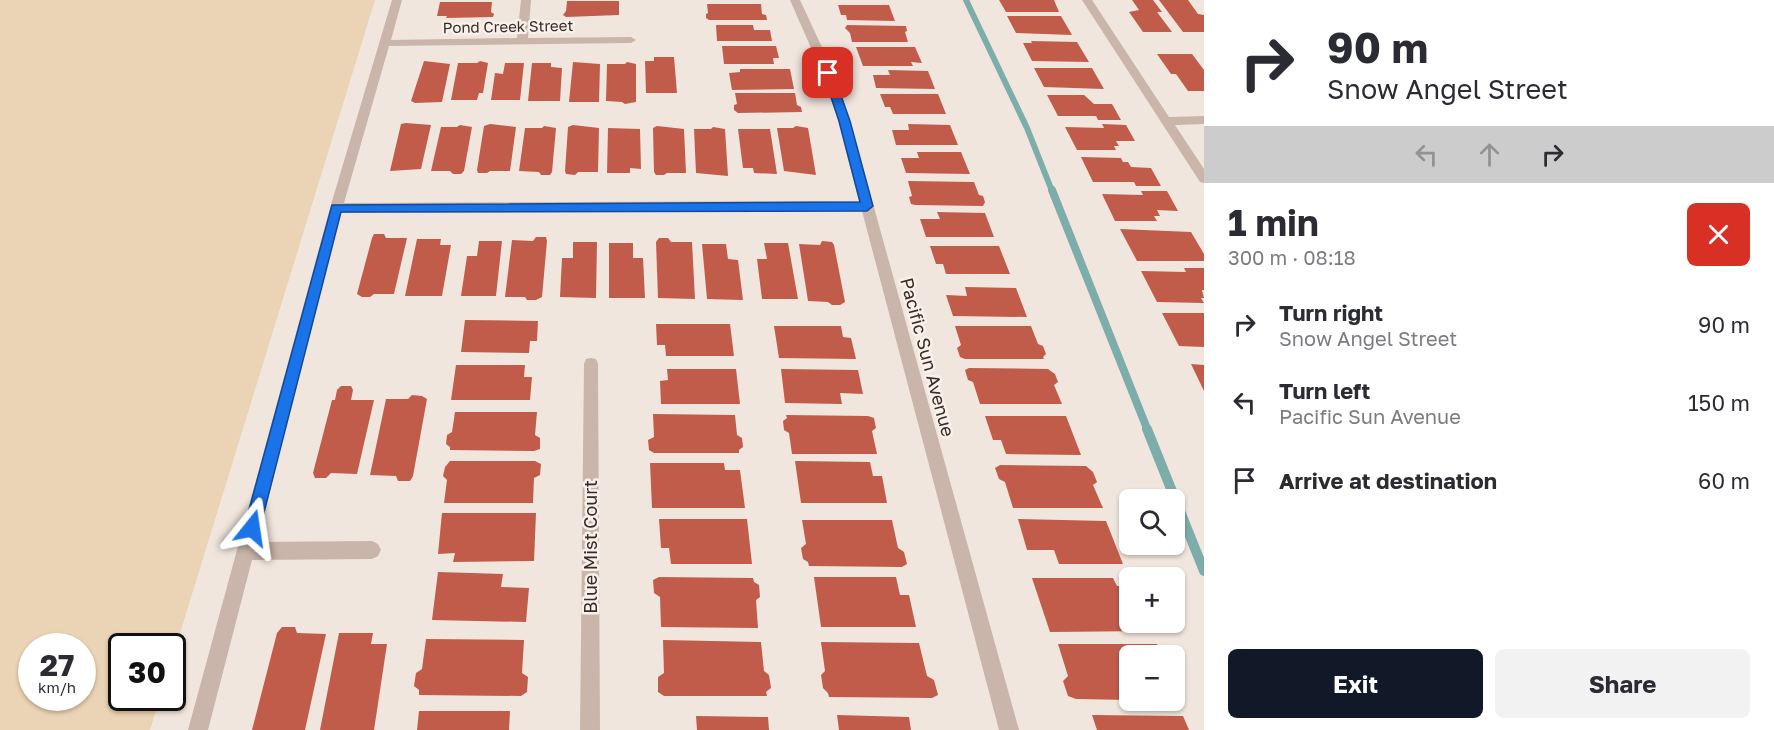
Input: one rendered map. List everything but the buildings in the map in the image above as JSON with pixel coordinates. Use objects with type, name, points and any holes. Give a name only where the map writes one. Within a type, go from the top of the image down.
[{"type":"street","points":[[198,730],[336,208],[397,0]]},
{"type":"street","points":[[522,41],[526,0]]},
{"type":"street","name":"Pacific Sun Avenue","points":[[795,0],[828,73],[841,111],[1009,730]]},
{"type":"street","points":[[1088,0],[1204,179]]},
{"type":"street","name":"Pond Creek Street","points":[[385,43],[631,40]]},
{"type":"street","points":[[1167,121],[1204,120]]},
{"type":"street","points":[[336,208],[867,206]]},
{"type":"street","name":"Blue Mist Court","points":[[590,730],[591,364]]},
{"type":"street","points":[[246,551],[372,550]]},
{"type":"sand","points":[[0,0],[375,0],[180,633],[108,633],[108,711],[156,711],[150,730],[0,730]]},
{"type":"waterway","points":[[966,0],[1027,128],[1052,191]]},
{"type":"waterway","points":[[1052,190],[1148,431]]},
{"type":"waterway","points":[[1147,429],[1204,571]]},
{"type":"route","points":[[252,528],[336,208],[867,206],[844,121],[828,73]]}]
